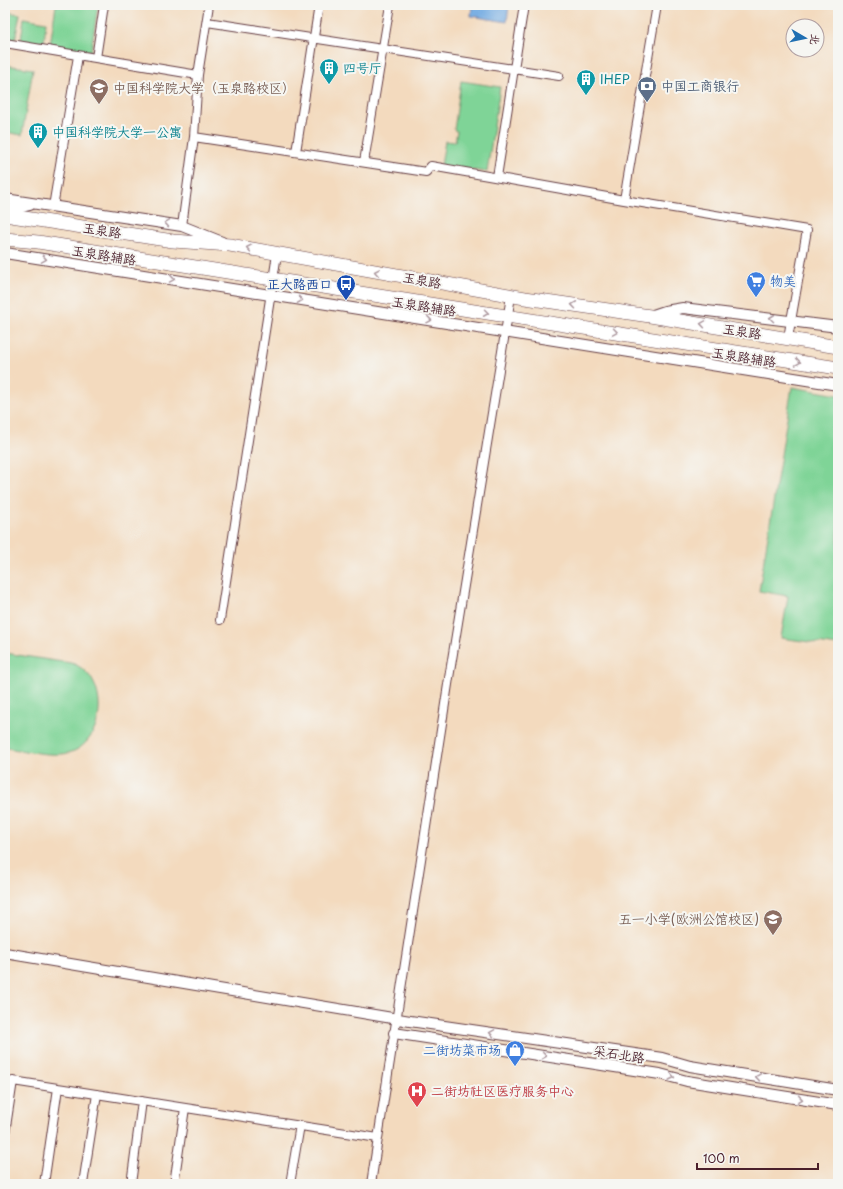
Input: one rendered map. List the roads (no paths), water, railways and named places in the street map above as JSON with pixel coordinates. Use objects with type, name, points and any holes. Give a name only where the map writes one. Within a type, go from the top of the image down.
[{"type":"main road","name":"玉泉路","points":[[5,215],[173,240],[230,245],[511,296],[650,316],[838,347]]},
{"type":"main road","name":"玉泉路","points":[[5,238],[38,242],[272,281],[538,320],[838,368]]},
{"type":"main road","points":[[538,320],[533,314],[532,308],[540,300]]},
{"type":"street","points":[[96,58],[104,5]]},
{"type":"street","points":[[182,226],[194,137],[198,75],[209,5]]},
{"type":"street","points":[[296,152],[320,5]]},
{"type":"street","points":[[364,162],[390,5]]},
{"type":"street","points":[[497,177],[524,5]]},
{"type":"street","points":[[624,200],[657,5]]},
{"type":"street","points":[[207,22],[559,76]]},
{"type":"street","points":[[5,43],[198,75]]},
{"type":"street","points":[[53,207],[78,56]]},
{"type":"street","points":[[194,137],[426,172],[431,166],[807,230],[788,338]]},
{"type":"street","points":[[5,199],[182,226],[230,245]]},
{"type":"street","points":[[5,211],[36,204]]},
{"type":"street","name":"玉泉路辅路","points":[[5,253],[838,386]]},
{"type":"street","points":[[220,620],[277,254]]},
{"type":"street","points":[[371,1184],[449,678],[509,316],[511,296]]},
{"type":"street","points":[[650,316],[665,310],[683,308],[838,327]]},
{"type":"street","name":"采石北路","points":[[5,953],[397,1018],[662,1058],[690,1066],[838,1090]]},
{"type":"street","name":"采石北路","points":[[394,1033],[660,1074],[688,1081],[838,1105]]},
{"type":"street","points":[[5,1133],[13,1081],[378,1138]]},
{"type":"street","points":[[44,1184],[58,1088]]},
{"type":"street","points":[[83,1184],[97,1094]]},
{"type":"street","points":[[131,1184],[142,1101]]},
{"type":"street","points":[[174,1184],[185,1108]]},
{"type":"street","points":[[290,1184],[300,1125]]},
{"type":"water","points":[[472,5],[509,5],[507,22],[471,16]]},
{"type":"place","name":"四号厅","points":[[329,85]]},
{"type":"place","name":"IHEP","points":[[586,96]]},
{"type":"place","name":"中国工商银行","points":[[647,103]]},
{"type":"place","name":"中国科学院大学（玉泉路校区）","points":[[99,105]]},
{"type":"place","name":"中国科学院大学一公寓","points":[[38,149]]},
{"type":"place","name":"物美","points":[[756,298]]},
{"type":"place","name":"正大路西口","points":[[346,301]]},
{"type":"place","name":"五一小学(欧洲公馆校区)","points":[[773,936]]},
{"type":"place","name":"二街坊菜市场","points":[[515,1067]]},
{"type":"place","name":"二街坊社区医疗服务中心","points":[[417,1108]]}]
